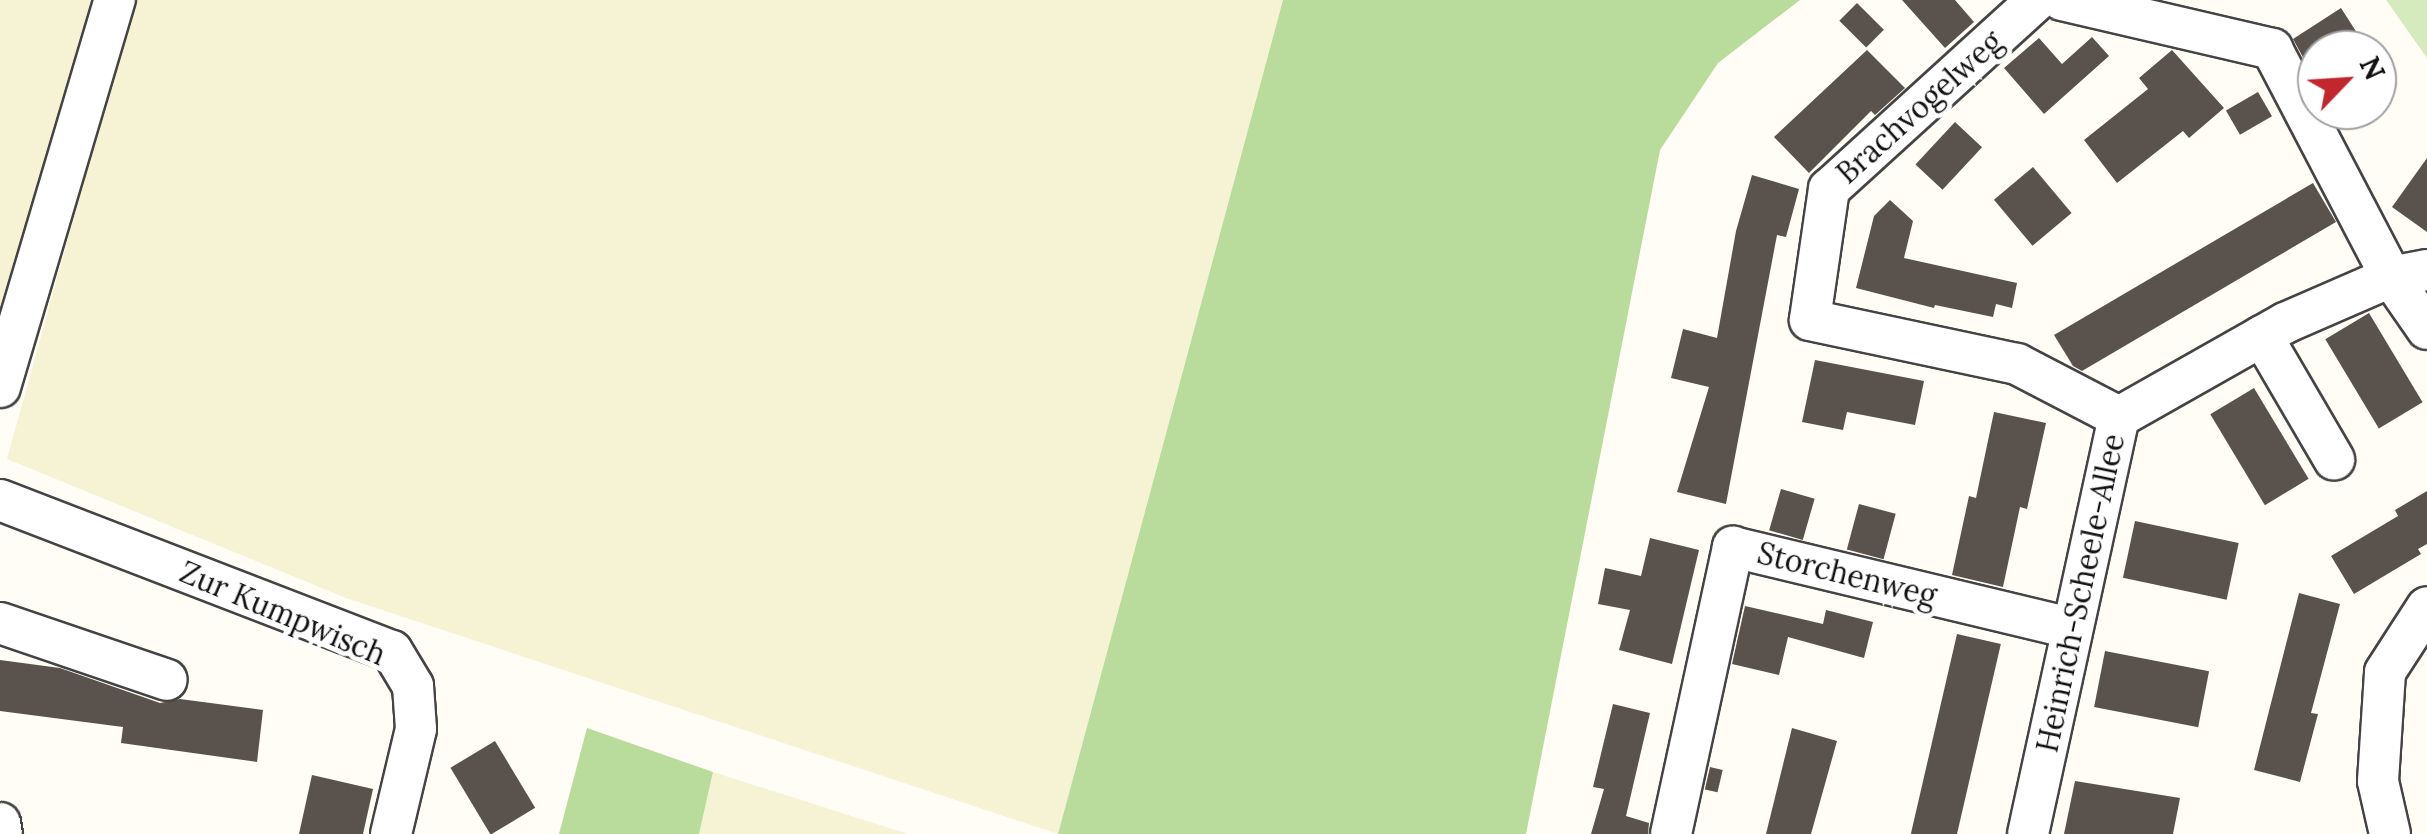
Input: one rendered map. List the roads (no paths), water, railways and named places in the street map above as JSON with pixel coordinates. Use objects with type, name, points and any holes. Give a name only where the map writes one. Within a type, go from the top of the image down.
[{"type":"street","points":[[0,387],[115,0]]},
{"type":"street","name":"Brachvogelweg","points":[[2037,0],[1829,189],[1810,320],[2017,364],[2118,418]]},
{"type":"street","points":[[2062,0],[2272,49],[2409,273],[2427,329]]},
{"type":"street","name":"Heinrich-Scheele-Allee","points":[[2028,834],[2118,418],[2262,336],[2409,273]]},
{"type":"street","points":[[2262,336],[2334,459]]},
{"type":"street","name":"Zur Kumpwisch","points":[[0,500],[392,651],[412,686],[416,729],[391,834]]},
{"type":"street","name":"Storchenweg","points":[[1672,834],[1733,547],[2071,628]]},
{"type":"street","points":[[2390,834],[2378,781],[2385,672],[2427,607]]},
{"type":"street","points":[[0,623],[167,680]]},
{"type":"street","points":[[0,824],[2,834]]}]
